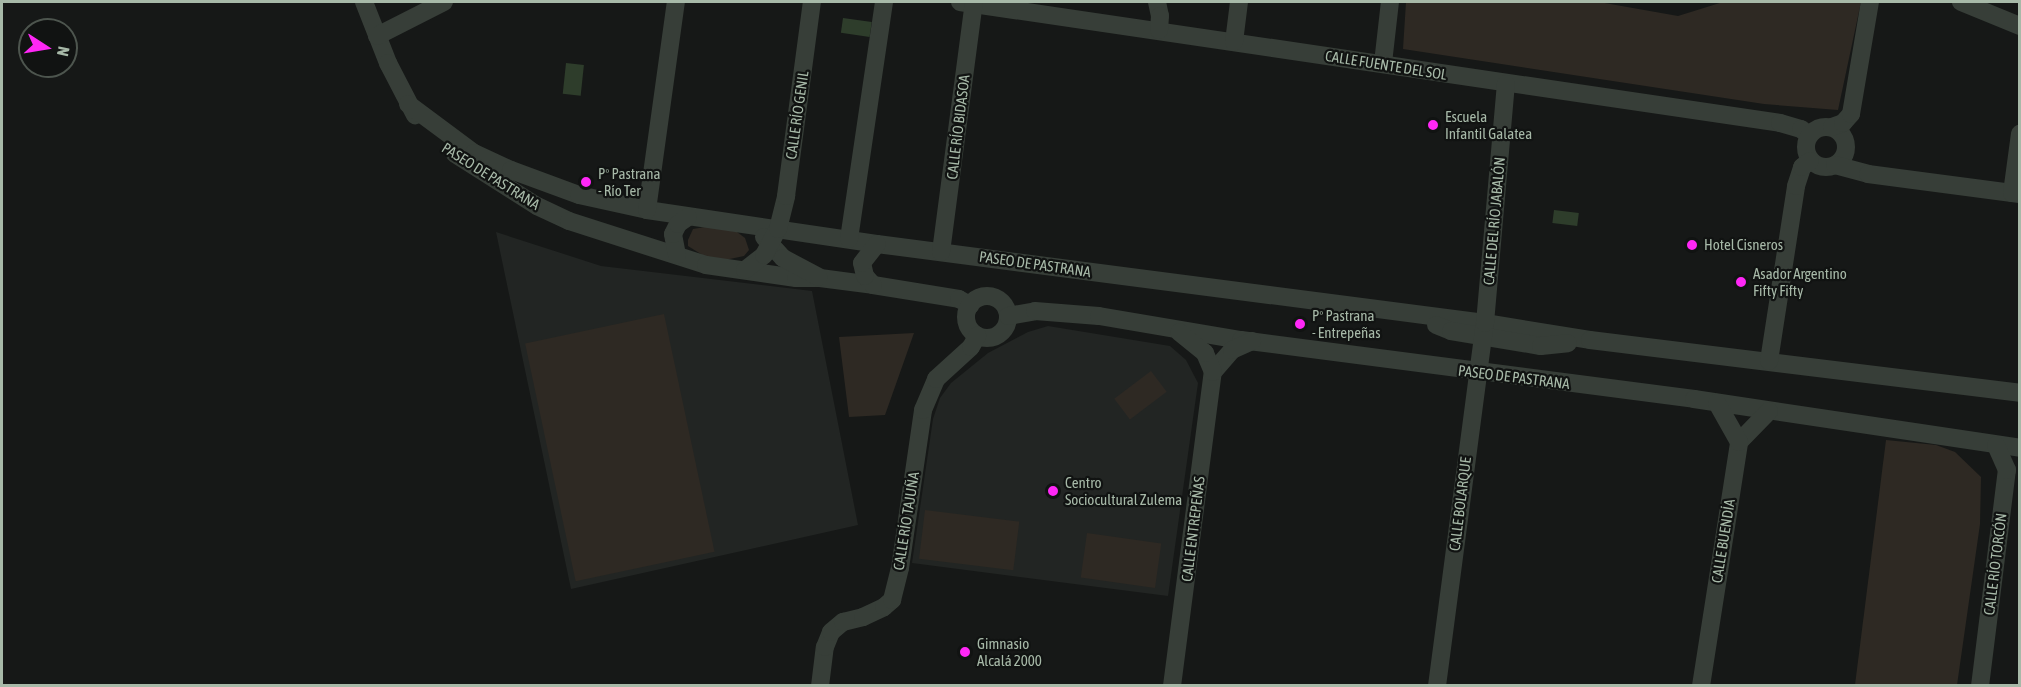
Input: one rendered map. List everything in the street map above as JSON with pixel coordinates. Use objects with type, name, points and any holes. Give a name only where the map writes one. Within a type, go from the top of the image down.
[{"type":"street","points":[[364,2],[408,104]]},
{"type":"street","points":[[377,36],[444,2]]},
{"type":"street","points":[[647,210],[676,2]]},
{"type":"street","name":"CALLE RÍO GENIL","points":[[778,228],[786,196],[812,2]]},
{"type":"street","points":[[849,239],[884,2]]},
{"type":"street","name":"CALLE FUENTE DEL SOL","points":[[969,2],[1383,63],[1506,84],[1780,123],[1801,129],[1809,135]]},
{"type":"street","name":"CALLE RÍO BIDASOA","points":[[941,252],[969,2]]},
{"type":"street","points":[[1157,2],[1160,16],[1158,30]]},
{"type":"street","points":[[1234,42],[1239,2]]},
{"type":"street","points":[[1383,63],[1390,2]]},
{"type":"street","points":[[1870,2],[1851,114],[1843,123],[1832,127],[1819,127],[1809,135],[1805,148],[1810,161],[1822,167],[1835,165],[1868,174],[2016,193],[2019,134]]},
{"type":"street","points":[[1961,2],[2019,27]]},
{"type":"street","name":"CALLE DEL RÍO JABALÓN","points":[[1484,330],[1506,84]]},
{"type":"street","name":"PASEO DE PASTRANA","points":[[408,104],[474,153],[511,170],[579,195],[647,210],[877,244],[1408,314],[1484,330],[1769,361],[2019,393]]},
{"type":"street","name":"PASEO DE PASTRANA","points":[[408,104],[430,138],[537,206],[603,234],[706,265],[796,279],[820,278],[873,285],[959,299],[970,305]]},
{"type":"street","points":[[1832,127],[1843,135],[1846,149],[1845,155],[1835,165]]},
{"type":"street","points":[[1769,361],[1796,186],[1802,167],[1810,161]]},
{"type":"street","points":[[677,255],[673,234],[678,224],[688,217]]},
{"type":"street","name":"PASEO DE PASTRANA","points":[[757,225],[770,245],[783,258],[820,278]]},
{"type":"street","points":[[745,270],[764,255],[778,228]]},
{"type":"street","points":[[873,285],[864,276],[862,263],[877,244]]},
{"type":"street","points":[[984,296],[993,297],[1006,308],[1008,316],[1002,332],[994,337],[977,336],[966,322],[970,305],[984,296]]},
{"type":"street","name":"PASEO DE PASTRANA","points":[[1008,316],[1035,311],[1099,316],[1251,341],[1914,430],[2019,448]]},
{"type":"street","points":[[1169,327],[1198,346],[1209,360],[1213,372]]},
{"type":"street","name":"CALLE BOLARQUE","points":[[1437,686],[1484,330]]},
{"type":"street","name":"CALLE RÍO TAJUÑA","points":[[820,686],[825,647],[831,632],[843,622],[884,608],[892,600],[900,568],[923,410],[936,379],[971,346],[977,336]]},
{"type":"street","points":[[1213,372],[1232,350],[1251,341]]},
{"type":"street","name":"CALLE ENTREPEÑAS","points":[[1172,686],[1213,372]]},
{"type":"street","points":[[1716,403],[1739,442],[1769,411]]},
{"type":"street","name":"CALLE BUENDÍA","points":[[1701,686],[1739,442]]},
{"type":"street","name":"CALLE RÍO TORCÓN","points":[[1980,686],[2007,470],[1996,445]]},
{"type":"shaded area","points":[[1406,2],[1599,2],[1678,16],[1723,2],[1861,2],[1838,110],[1764,104],[1403,49]]},
{"type":"shaded area","points":[[843,18],[872,22],[870,37],[841,33]]},
{"type":"shaded area","points":[[566,63],[584,65],[581,96],[563,94]]},
{"type":"shaded area","points":[[1554,210],[1579,213],[1577,226],[1552,223]]},
{"type":"shaded area","points":[[711,226],[737,232],[745,238],[749,250],[744,256],[725,260],[704,256],[688,246],[693,229]]},
{"type":"shaded area","points":[[496,232],[601,266],[812,291],[858,525],[571,589]]},
{"type":"shaded area","points":[[664,314],[715,552],[576,581],[525,344]]},
{"type":"shaded area","name":"Centro Sociocultural Zulema","points":[[1048,326],[1170,346],[1186,360],[1198,383],[1168,596],[912,563],[933,419],[940,398],[951,383],[988,353],[1028,332]]},
{"type":"shaded area","points":[[914,333],[885,415],[849,417],[839,337]]},
{"type":"shaded area","points":[[1151,371],[1167,392],[1130,419],[1114,399]]},
{"type":"shaded area","points":[[1886,440],[1936,445],[1955,452],[1981,477],[1980,524],[1957,685],[1855,685]]},
{"type":"shaded area","points":[[925,510],[1019,522],[1013,570],[919,559]]},
{"type":"shaded area","points":[[1087,533],[1161,543],[1155,588],[1081,578]]},
{"type":"place","name":"Escuela Infantil Galatea","points":[[1433,125]]},
{"type":"place","name":"Pº Pastrana - Río Ter","points":[[586,182]]},
{"type":"place","name":"Hotel Cisneros","points":[[1692,245]]},
{"type":"place","name":"Asador Argentino Fifty Fifty","points":[[1741,282]]},
{"type":"place","name":"Pº Pastrana - Entrepeñas","points":[[1300,324]]},
{"type":"place","name":"Centro Sociocultural Zulema","points":[[1053,491]]},
{"type":"place","name":"Gimnasio Alcalá 2000","points":[[965,652]]}]
